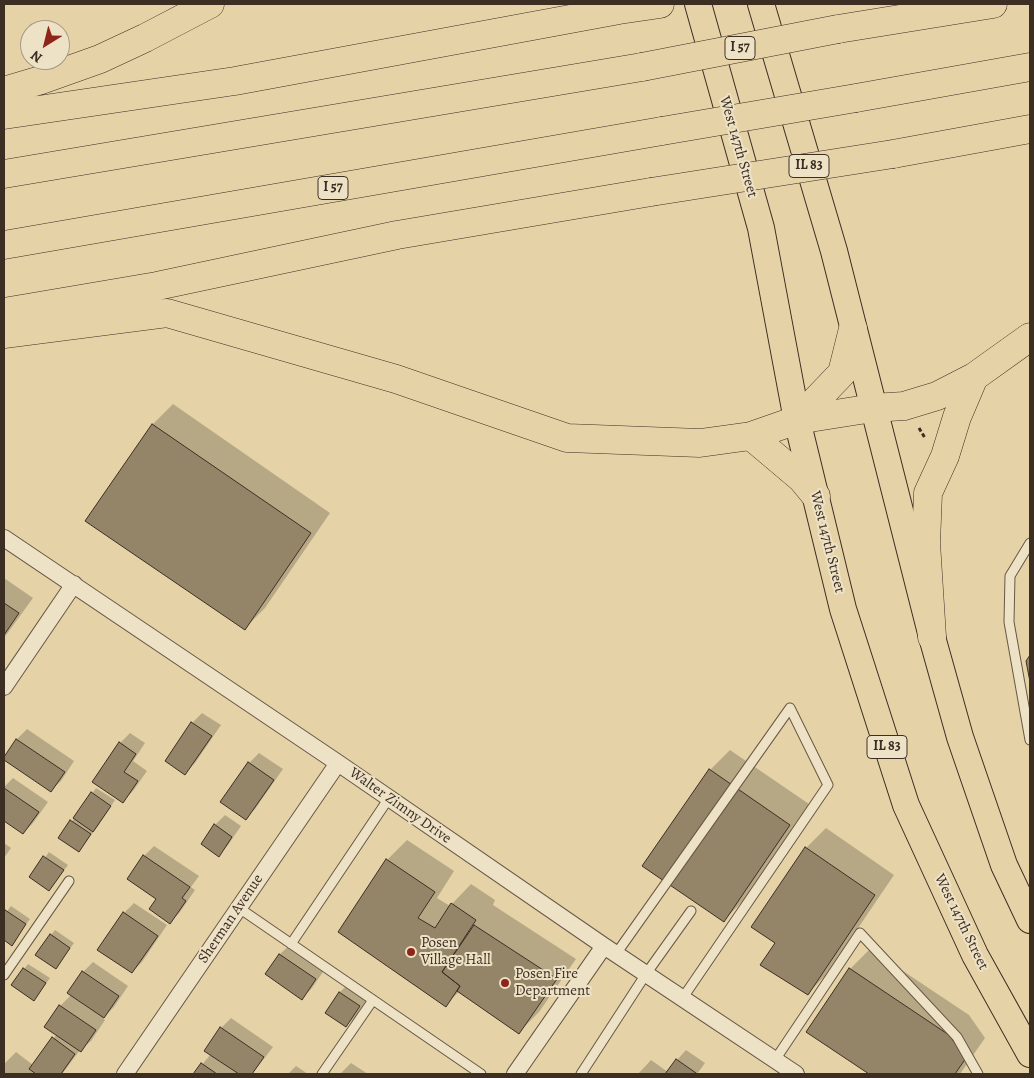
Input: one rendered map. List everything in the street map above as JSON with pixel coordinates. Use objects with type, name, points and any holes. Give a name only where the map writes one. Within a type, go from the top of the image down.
[{"type":"highway","points":[[4,91],[100,59],[210,4]]},
{"type":"highway","points":[[4,114],[235,81],[660,4]]},
{"type":"highway","name":"I 57","points":[[4,174],[642,67],[838,29],[993,4]]},
{"type":"highway","name":"I 57","points":[[4,245],[1030,68]]},
{"type":"highway","points":[[4,312],[156,286],[396,235],[893,154],[1030,129]]},
{"type":"highway","points":[[4,334],[167,313],[396,379],[567,438],[700,443],[751,436],[798,420],[873,408],[904,406],[938,396],[974,377],[1030,337]]},
{"type":"highway","points":[[798,420],[842,373],[853,330]]},
{"type":"highway","points":[[932,637],[926,543],[928,493],[945,456],[957,417],[974,377]]},
{"type":"highway","points":[[751,436],[796,472],[816,496]]},
{"type":"main road","name":"West 147th Street","points":[[698,4],[761,228],[798,420],[843,610],[906,805],[976,955],[1030,1054]]},
{"type":"main road","name":"IL 83","points":[[761,4],[834,251],[932,637],[960,737],[1001,856],[1030,920]]},
{"type":"street","name":"Walter Zimny Drive","points":[[4,538],[338,763],[610,950],[796,1074]]},
{"type":"street","points":[[4,687],[74,584]]},
{"type":"street","name":"Sherman Avenue","points":[[125,1074],[338,763]]},
{"type":"street","points":[[516,1074],[610,950]]},
{"type":"lane","points":[[1030,544],[1010,576],[1009,622],[1030,740]]},
{"type":"lane","points":[[610,950],[790,708],[828,785],[682,998]]},
{"type":"lane","points":[[291,944],[389,798]]},
{"type":"lane","points":[[4,975],[69,881]]},
{"type":"lane","points":[[239,908],[481,1074]]},
{"type":"lane","points":[[581,1074],[646,974],[691,911]]},
{"type":"lane","points":[[775,1060],[860,933],[957,1037],[978,1074]]},
{"type":"lane","points":[[322,1074],[373,1000]]},
{"type":"building","points":[[152,424],[311,533],[245,630],[85,521]]},
{"type":"building","points":[[4,603],[19,613],[4,635]]},
{"type":"building","points":[[1030,655],[1030,682],[1026,661]]},
{"type":"building","points":[[191,722],[212,736],[185,775],[165,761]]},
{"type":"building","points":[[16,739],[65,772],[51,792],[4,760]]},
{"type":"building","points":[[119,742],[136,754],[124,772],[138,781],[123,803],[92,782]]},
{"type":"building","points":[[248,762],[274,780],[246,820],[220,802]]},
{"type":"building","points":[[709,769],[790,825],[724,922],[642,866]]},
{"type":"building","points":[[4,788],[39,812],[23,834],[4,821]]},
{"type":"building","points":[[91,792],[111,806],[93,832],[73,818]]},
{"type":"building","points":[[70,820],[91,834],[79,852],[58,838]]},
{"type":"building","points":[[214,824],[232,837],[219,857],[201,844]]},
{"type":"building","points":[[805,847],[875,895],[808,995],[760,965],[775,943],[751,927]]},
{"type":"building","points":[[143,855],[190,887],[182,898],[186,901],[170,924],[149,909],[156,899],[127,879]]},
{"type":"building","points":[[43,856],[64,870],[49,891],[29,877]]},
{"type":"building","name":"Posen Village Hall","points":[[386,859],[435,892],[418,918],[435,928],[451,903],[476,920],[442,972],[460,986],[446,1007],[338,932]]},
{"type":"building","points":[[5,910],[26,924],[12,946],[4,940]]},
{"type":"building","points":[[123,912],[158,936],[132,973],[97,950]]},
{"type":"building","name":"Posen Fire Department","points":[[474,925],[557,979],[519,1034],[457,991],[460,986],[442,972]]},
{"type":"building","points":[[50,934],[70,948],[56,969],[35,955]]},
{"type":"building","points":[[279,954],[316,979],[302,1000],[265,974]]},
{"type":"building","points":[[23,968],[46,983],[34,1001],[11,985]]},
{"type":"building","points":[[849,968],[949,1035],[966,1058],[955,1074],[869,1074],[806,1032]]},
{"type":"building","points":[[82,971],[119,996],[104,1018],[67,993]]},
{"type":"building","points":[[339,992],[360,1006],[346,1027],[325,1013]]},
{"type":"building","points":[[59,1005],[96,1030],[81,1052],[44,1027]]},
{"type":"building","points":[[220,1027],[264,1057],[252,1074],[239,1074],[204,1051]]},
{"type":"building","points":[[52,1037],[75,1054],[61,1074],[36,1074],[29,1069]]},
{"type":"building","points":[[676,1059],[696,1073],[665,1074]]},
{"type":"building","points":[[201,1063],[217,1074],[193,1074]]},
{"type":"place","name":"Posen Village Hall","points":[[411,952]]},
{"type":"place","name":"Posen Fire Department","points":[[505,983]]}]
